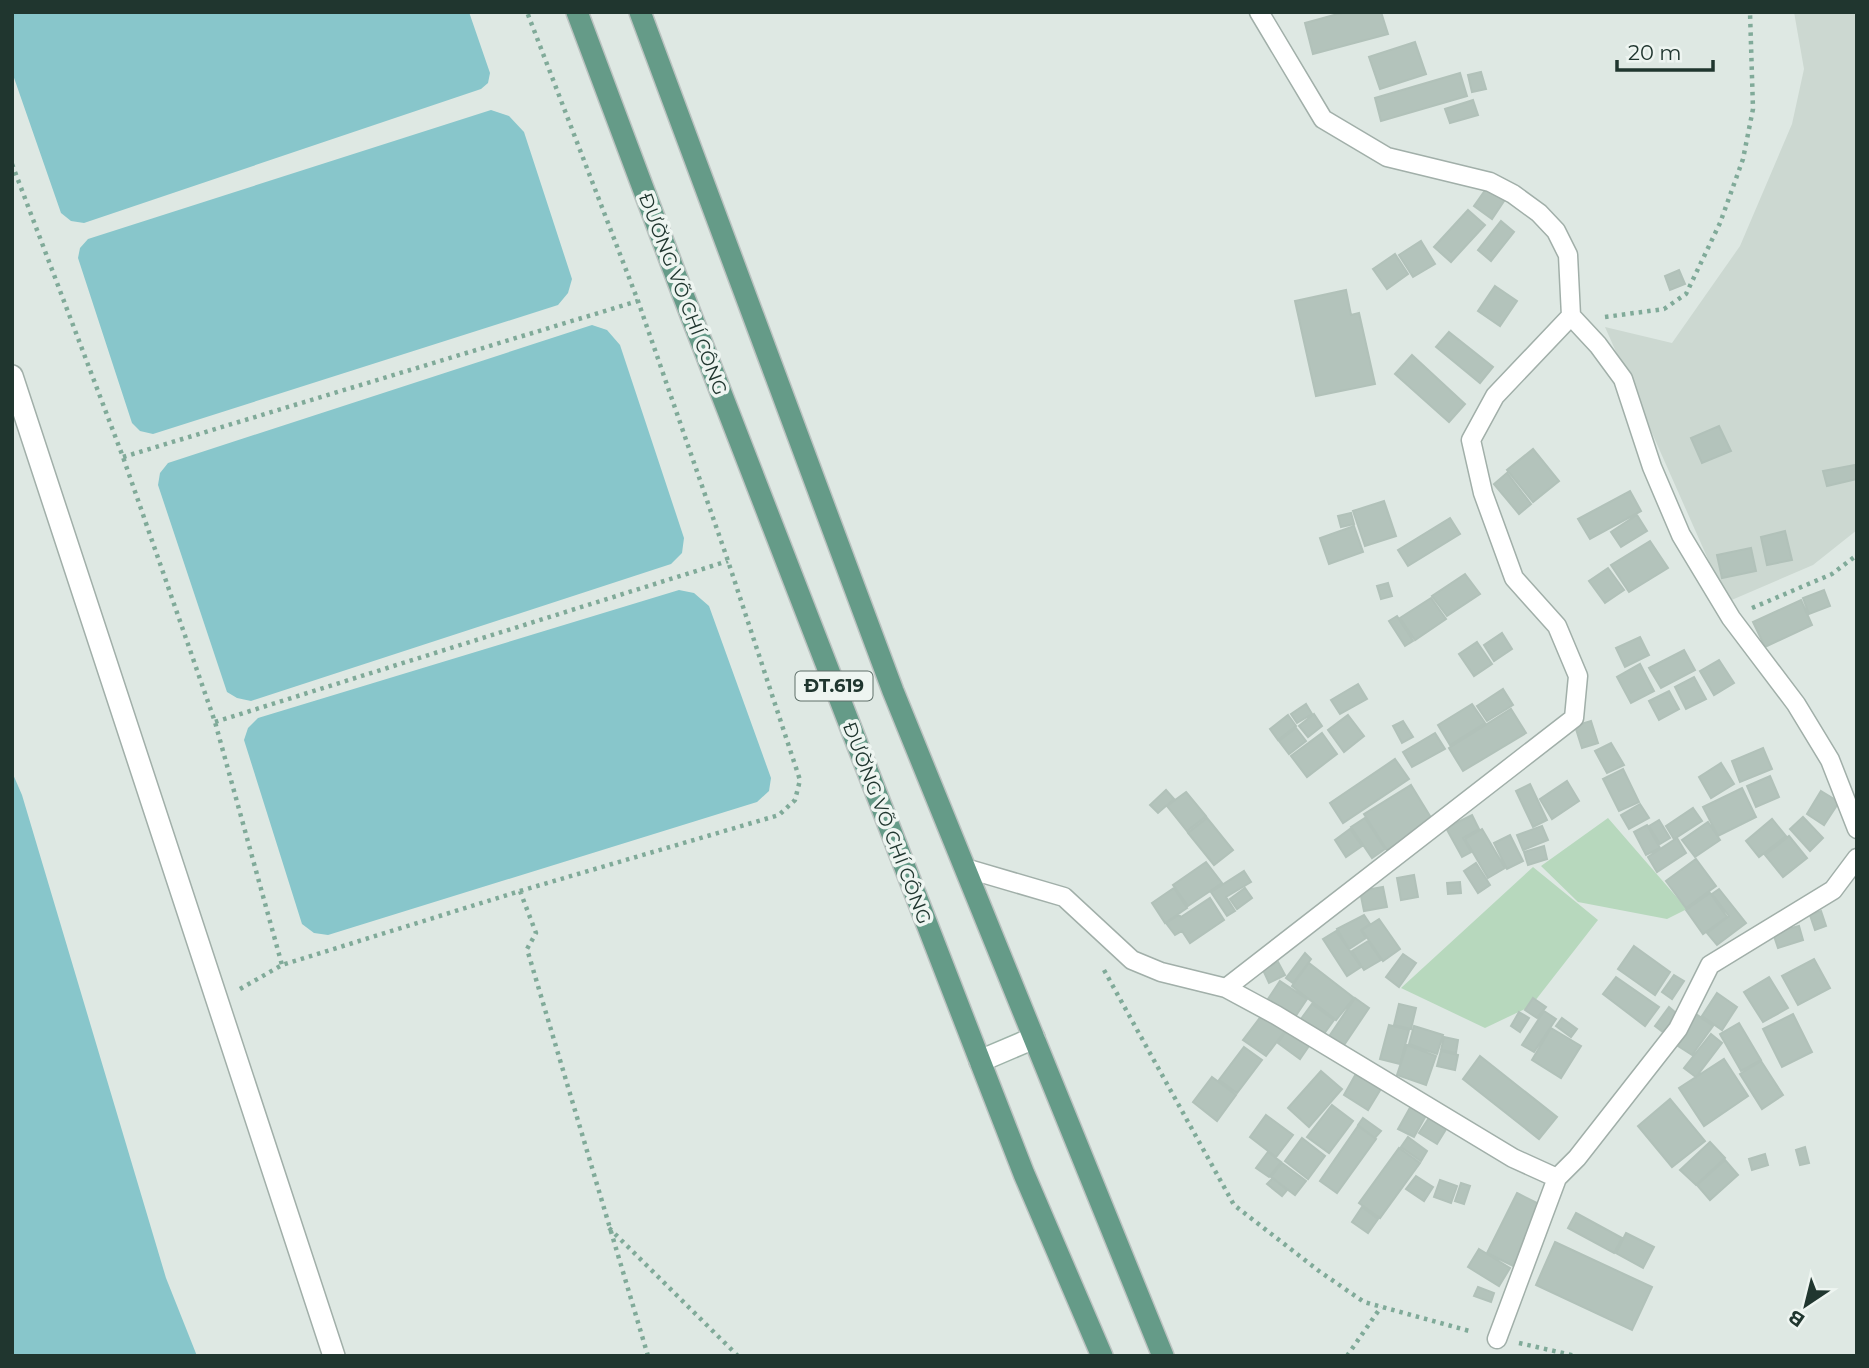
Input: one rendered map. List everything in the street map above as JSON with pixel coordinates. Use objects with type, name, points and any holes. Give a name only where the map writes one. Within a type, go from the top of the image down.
[{"type":"main road","name":"ĐƯỜNG VÕ CHÍ CÔNG","points":[[577,12],[687,305],[1024,1174],[1102,1356]]},
{"type":"main road","name":"ĐT.619","points":[[640,12],[893,691],[1163,1356]]},
{"type":"street","points":[[12,376],[334,1356]]},
{"type":"street","points":[[980,1061],[1034,1038]]},
{"type":"lane","points":[[1259,12],[1323,119],[1387,157],[1490,181],[1539,213],[1556,231],[1568,255],[1571,316],[1598,345],[1623,379],[1652,467],[1681,535],[1731,618],[1796,704],[1830,760],[1857,829]]},
{"type":"lane","points":[[1226,988],[1574,718],[1578,676],[1558,626],[1514,579],[1483,493],[1471,440],[1495,396],[1571,316]]},
{"type":"lane","points":[[1497,1339],[1557,1178],[1577,1158],[1678,1029],[1710,965],[1833,890],[1857,858]]},
{"type":"lane","points":[[964,868],[1064,897],[1132,960],[1161,972],[1226,988],[1276,1015],[1513,1158],[1557,1178]]},
{"type":"path","points":[[218,1002],[282,965],[779,815],[795,800],[800,779],[728,561],[638,301],[527,12]]},
{"type":"path","points":[[1571,316],[1594,318],[1664,309],[1686,294],[1720,223],[1743,159],[1753,109],[1750,12]]},
{"type":"path","points":[[12,164],[123,457],[215,722],[282,965]]},
{"type":"path","points":[[123,457],[638,301]]},
{"type":"path","points":[[1731,618],[1738,612],[1832,574],[1857,555]]},
{"type":"path","points":[[215,722],[728,561]]},
{"type":"path","points":[[520,891],[536,933],[527,949],[648,1356]]},
{"type":"path","points":[[1098,960],[1234,1205],[1364,1302],[1497,1339],[1576,1356]]},
{"type":"path","points":[[608,1227],[738,1356]]},
{"type":"path","points":[[1347,1356],[1381,1307]]},
{"type":"shaded area","points":[[1794,12],[1857,12],[1857,530],[1813,565],[1727,602],[1605,327],[1672,343],[1740,246],[1792,124],[1804,69]]},
{"type":"green space","points":[[1608,818],[1687,909],[1667,919],[1578,902],[1541,866]]},
{"type":"green space","points":[[1533,867],[1598,920],[1531,1006],[1485,1028],[1401,988]]},
{"type":"water","points":[[12,12],[469,12],[490,73],[488,83],[481,89],[84,223],[71,221],[61,213],[12,72]]},
{"type":"water","points":[[491,110],[509,116],[524,132],[572,279],[568,293],[558,305],[153,434],[140,431],[132,423],[78,258],[80,248],[88,239]]},
{"type":"water","points":[[592,325],[607,330],[620,345],[684,538],[682,553],[671,564],[251,701],[237,698],[227,692],[158,485],[160,473],[168,463]]},
{"type":"water","points":[[679,590],[694,593],[709,606],[771,778],[769,791],[757,802],[328,935],[314,933],[302,924],[244,740],[248,728],[258,718]]},
{"type":"water","points":[[12,772],[22,795],[166,1278],[197,1356],[12,1356]]},
{"type":"building","points":[[1345,12],[1381,12],[1388,34],[1313,54],[1305,23]]},
{"type":"building","points":[[1415,42],[1426,74],[1380,89],[1369,57]]},
{"type":"building","points":[[1481,72],[1486,89],[1472,92],[1468,75]]},
{"type":"building","points":[[1460,73],[1467,96],[1381,121],[1375,98]]},
{"type":"building","points":[[1473,100],[1478,115],[1450,123],[1445,109]]},
{"type":"building","points":[[1488,186],[1506,198],[1492,219],[1474,206]]},
{"type":"building","points":[[1468,210],[1485,225],[1451,262],[1434,247]]},
{"type":"building","points":[[1501,221],[1514,232],[1491,261],[1478,250]]},
{"type":"building","points":[[1421,241],[1435,264],[1413,277],[1399,255]]},
{"type":"building","points":[[1395,254],[1408,274],[1387,289],[1373,269]]},
{"type":"building","points":[[1679,270],[1685,284],[1670,290],[1665,276]]},
{"type":"building","points":[[1495,286],[1517,301],[1500,326],[1478,311]]},
{"type":"building","points":[[1346,290],[1351,315],[1359,313],[1375,384],[1316,396],[1295,301]]},
{"type":"building","points":[[1449,332],[1493,367],[1480,383],[1436,347]]},
{"type":"building","points":[[1412,355],[1465,404],[1449,422],[1395,374]]},
{"type":"building","points":[[1719,426],[1731,451],[1702,463],[1691,438]]},
{"type":"building","points":[[1533,449],[1559,481],[1533,502],[1507,470]]},
{"type":"building","points":[[1855,465],[1857,479],[1827,486],[1823,471]]},
{"type":"building","points":[[1507,473],[1531,504],[1519,514],[1494,484]]},
{"type":"building","points":[[1630,491],[1641,511],[1590,539],[1578,519]]},
{"type":"building","points":[[1384,501],[1396,536],[1365,546],[1353,511]]},
{"type":"building","points":[[1351,513],[1354,524],[1341,527],[1338,516]]},
{"type":"building","points":[[1637,515],[1647,531],[1621,547],[1611,532]]},
{"type":"building","points":[[1450,518],[1460,534],[1408,566],[1398,550]]},
{"type":"building","points":[[1354,526],[1363,552],[1329,564],[1320,538]]},
{"type":"building","points":[[1785,531],[1792,560],[1767,565],[1761,537]]},
{"type":"building","points":[[1650,541],[1668,568],[1629,592],[1611,565]]},
{"type":"building","points":[[1751,548],[1756,571],[1722,578],[1717,555]]},
{"type":"building","points":[[1608,568],[1624,590],[1605,603],[1589,581]]},
{"type":"building","points":[[1465,574],[1480,594],[1447,616],[1432,596]]},
{"type":"building","points":[[1388,583],[1392,596],[1381,599],[1377,586]]},
{"type":"building","points":[[1824,590],[1830,606],[1809,614],[1803,598]]},
{"type":"building","points":[[1431,598],[1446,619],[1415,640],[1400,618]]},
{"type":"building","points":[[1801,600],[1812,625],[1765,647],[1753,622]]},
{"type":"building","points":[[1397,616],[1413,641],[1405,646],[1389,621]]},
{"type":"building","points":[[1502,633],[1512,649],[1494,661],[1484,645]]},
{"type":"building","points":[[1640,637],[1649,655],[1625,667],[1616,648]]},
{"type":"building","points":[[1477,642],[1492,664],[1474,676],[1459,654]]},
{"type":"building","points":[[1684,650],[1695,670],[1661,688],[1649,668]]},
{"type":"building","points":[[1719,660],[1734,683],[1714,695],[1700,671]]},
{"type":"building","points":[[1640,664],[1654,691],[1631,703],[1617,677]]},
{"type":"building","points":[[1694,677],[1706,699],[1686,709],[1675,687]]},
{"type":"building","points":[[1358,684],[1367,699],[1340,714],[1331,700]]},
{"type":"building","points":[[1503,689],[1513,705],[1487,721],[1477,706]]},
{"type":"building","points":[[1669,691],[1679,709],[1659,720],[1649,701]]},
{"type":"building","points":[[1306,704],[1312,714],[1297,723],[1291,714]]},
{"type":"building","points":[[1472,704],[1485,723],[1450,745],[1438,725]]},
{"type":"building","points":[[1511,709],[1526,733],[1463,771],[1449,748]]},
{"type":"building","points":[[1314,714],[1322,726],[1308,737],[1299,726]]},
{"type":"building","points":[[1288,715],[1296,726],[1278,740],[1270,729]]},
{"type":"building","points":[[1348,715],[1364,736],[1344,752],[1328,730]]},
{"type":"building","points":[[1403,721],[1413,737],[1402,743],[1393,726]]},
{"type":"building","points":[[1591,721],[1598,743],[1582,748],[1575,726]]},
{"type":"building","points":[[1296,728],[1306,741],[1289,754],[1279,741]]},
{"type":"building","points":[[1322,733],[1337,754],[1307,777],[1291,756]]},
{"type":"building","points":[[1435,733],[1445,749],[1412,767],[1403,752]]},
{"type":"building","points":[[1611,743],[1624,765],[1607,773],[1595,751]]},
{"type":"building","points":[[1763,748],[1772,769],[1740,782],[1732,761]]},
{"type":"building","points":[[1395,759],[1409,779],[1343,823],[1330,803]]},
{"type":"building","points":[[1721,763],[1734,784],[1711,798],[1699,777]]},
{"type":"building","points":[[1623,769],[1639,802],[1619,811],[1603,779]]},
{"type":"building","points":[[1770,776],[1779,797],[1756,807],[1747,786]]},
{"type":"building","points":[[1567,781],[1579,801],[1552,819],[1540,799]]},
{"type":"building","points":[[1530,784],[1547,820],[1533,827],[1516,791]]},
{"type":"building","points":[[1411,785],[1433,821],[1387,850],[1364,814]]},
{"type":"building","points":[[1742,788],[1756,817],[1718,836],[1703,807]]},
{"type":"building","points":[[1166,790],[1174,799],[1158,813],[1150,805]]},
{"type":"building","points":[[1821,791],[1839,802],[1824,825],[1807,814]]},
{"type":"building","points":[[1186,792],[1206,816],[1187,831],[1167,806]]},
{"type":"building","points":[[1640,804],[1649,818],[1629,829],[1621,815]]},
{"type":"building","points":[[1693,808],[1702,821],[1674,839],[1666,826]]},
{"type":"building","points":[[1472,815],[1479,829],[1463,838],[1471,852],[1462,857],[1446,828]]},
{"type":"building","points":[[1803,817],[1823,838],[1810,851],[1790,829]]},
{"type":"building","points":[[1207,818],[1233,850],[1214,865],[1188,833]]},
{"type":"building","points":[[1365,818],[1385,849],[1372,858],[1351,827]]},
{"type":"building","points":[[1772,819],[1786,836],[1759,857],[1746,841]]},
{"type":"building","points":[[1659,820],[1670,838],[1660,844],[1649,826]]},
{"type":"building","points":[[1708,822],[1720,840],[1695,857],[1682,840]]},
{"type":"building","points":[[1647,825],[1660,848],[1646,855],[1634,832]]},
{"type":"building","points":[[1542,826],[1548,840],[1523,850],[1517,835]]},
{"type":"building","points":[[1350,829],[1362,846],[1346,857],[1335,840]]},
{"type":"building","points":[[1482,829],[1505,868],[1488,878],[1465,839]]},
{"type":"building","points":[[1510,835],[1523,861],[1507,869],[1494,843]]},
{"type":"building","points":[[1789,836],[1807,858],[1783,877],[1765,855]]},
{"type":"building","points":[[1677,838],[1686,853],[1657,872],[1648,857]]},
{"type":"building","points":[[1544,846],[1547,859],[1528,865],[1524,852]]},
{"type":"building","points":[[1696,859],[1716,886],[1686,908],[1666,881]]},
{"type":"building","points":[[1206,862],[1222,883],[1188,906],[1173,885]]},
{"type":"building","points":[[1476,863],[1490,885],[1478,893],[1464,871]]},
{"type":"building","points":[[1244,871],[1251,882],[1226,897],[1235,911],[1227,916],[1211,892]]},
{"type":"building","points":[[1414,875],[1418,897],[1401,900],[1397,878]]},
{"type":"building","points":[[1460,882],[1461,893],[1448,894],[1447,883]]},
{"type":"building","points":[[1383,887],[1387,907],[1364,911],[1360,891]]},
{"type":"building","points":[[1174,888],[1187,908],[1165,923],[1152,903]]},
{"type":"building","points":[[1245,888],[1252,898],[1237,909],[1230,899]]},
{"type":"building","points":[[1719,889],[1746,923],[1717,945],[1707,933],[1729,916],[1712,894]]},
{"type":"building","points":[[1710,893],[1727,917],[1703,934],[1686,910]]},
{"type":"building","points":[[1210,898],[1224,920],[1190,943],[1182,931],[1175,935],[1166,923],[1179,915],[1181,917]]},
{"type":"building","points":[[1821,911],[1826,926],[1815,930],[1810,915]]},
{"type":"building","points":[[1364,915],[1370,924],[1361,930],[1366,938],[1349,949],[1337,929]]},
{"type":"building","points":[[1379,919],[1400,949],[1383,961],[1362,930]]},
{"type":"building","points":[[1799,926],[1803,940],[1778,948],[1773,933]]},
{"type":"building","points":[[1336,931],[1361,967],[1347,976],[1323,939]]},
{"type":"building","points":[[1368,941],[1381,960],[1364,970],[1352,951]]},
{"type":"building","points":[[1634,946],[1670,972],[1655,995],[1618,969]]},
{"type":"building","points":[[1305,953],[1311,959],[1293,983],[1286,978]]},
{"type":"building","points":[[1403,954],[1416,963],[1399,987],[1386,977]]},
{"type":"building","points":[[1814,959],[1830,988],[1798,1005],[1782,976]]},
{"type":"building","points":[[1278,962],[1285,975],[1269,983],[1263,970]]},
{"type":"building","points":[[1309,963],[1354,998],[1336,1020],[1292,986]]},
{"type":"building","points":[[1674,975],[1684,981],[1672,999],[1662,992]]},
{"type":"building","points":[[1616,977],[1659,1007],[1645,1026],[1603,994]]},
{"type":"building","points":[[1769,977],[1788,1008],[1763,1022],[1744,992]]},
{"type":"building","points":[[1280,981],[1307,999],[1295,1017],[1268,999]]},
{"type":"building","points":[[1717,993],[1737,1007],[1722,1030],[1702,1016]]},
{"type":"building","points":[[1355,998],[1369,1008],[1342,1048],[1328,1038]]},
{"type":"building","points":[[1533,998],[1546,1007],[1537,1018],[1525,1010]]},
{"type":"building","points":[[1312,1004],[1334,1020],[1323,1035],[1301,1019]]},
{"type":"building","points":[[1399,1004],[1416,1008],[1411,1029],[1394,1025]]},
{"type":"building","points":[[1669,1007],[1677,1014],[1663,1032],[1655,1026]]},
{"type":"building","points":[[1544,1011],[1556,1019],[1534,1052],[1522,1045]]},
{"type":"building","points":[[1519,1012],[1529,1018],[1520,1032],[1511,1026]]},
{"type":"building","points":[[1696,1014],[1713,1026],[1692,1055],[1675,1044]]},
{"type":"building","points":[[1793,1014],[1812,1052],[1782,1067],[1763,1029]]},
{"type":"building","points":[[1262,1015],[1285,1031],[1266,1056],[1243,1040]]},
{"type":"building","points":[[1562,1018],[1577,1029],[1571,1037],[1556,1026]]},
{"type":"building","points":[[1739,1023],[1761,1060],[1741,1071],[1720,1034]]},
{"type":"building","points":[[1389,1025],[1409,1030],[1400,1064],[1380,1059]]},
{"type":"building","points":[[1414,1026],[1443,1035],[1437,1054],[1409,1044]]},
{"type":"building","points":[[1289,1027],[1311,1043],[1300,1059],[1278,1043]]},
{"type":"building","points":[[1551,1028],[1581,1046],[1561,1078],[1532,1060]]},
{"type":"building","points":[[1711,1034],[1722,1043],[1696,1077],[1684,1068]]},
{"type":"building","points":[[1444,1037],[1458,1040],[1456,1053],[1441,1050]]},
{"type":"building","points":[[1407,1045],[1436,1056],[1426,1085],[1397,1075]]},
{"type":"building","points":[[1244,1047],[1262,1060],[1237,1093],[1219,1080]]},
{"type":"building","points":[[1441,1051],[1458,1055],[1455,1070],[1437,1066]]},
{"type":"building","points":[[1480,1056],[1557,1117],[1539,1139],[1463,1079]]},
{"type":"building","points":[[1724,1059],[1748,1096],[1704,1126],[1679,1088]]},
{"type":"building","points":[[1761,1061],[1783,1095],[1762,1109],[1740,1074]]},
{"type":"building","points":[[1321,1071],[1342,1089],[1309,1127],[1288,1108]]},
{"type":"building","points":[[1357,1072],[1382,1087],[1368,1110],[1344,1095]]},
{"type":"building","points":[[1212,1077],[1236,1095],[1217,1121],[1193,1102]]},
{"type":"building","points":[[1670,1099],[1705,1141],[1672,1167],[1638,1126]]},
{"type":"building","points":[[1412,1104],[1428,1112],[1414,1137],[1398,1129]]},
{"type":"building","points":[[1332,1105],[1353,1121],[1329,1153],[1307,1137]]},
{"type":"building","points":[[1266,1115],[1293,1135],[1276,1157],[1250,1137]]},
{"type":"building","points":[[1431,1115],[1448,1126],[1437,1144],[1419,1133]]},
{"type":"building","points":[[1363,1118],[1381,1131],[1375,1138],[1358,1125]]},
{"type":"building","points":[[1358,1126],[1376,1139],[1337,1193],[1320,1181]]},
{"type":"building","points":[[1408,1137],[1427,1151],[1421,1161],[1401,1147]]},
{"type":"building","points":[[1302,1138],[1325,1156],[1308,1179],[1285,1161]]},
{"type":"building","points":[[1710,1142],[1725,1158],[1696,1185],[1680,1170]]},
{"type":"building","points":[[1805,1147],[1809,1163],[1800,1165],[1796,1150]]},
{"type":"building","points":[[1399,1148],[1420,1163],[1380,1218],[1359,1203]]},
{"type":"building","points":[[1268,1152],[1281,1162],[1269,1177],[1256,1168]]},
{"type":"building","points":[[1765,1154],[1768,1165],[1752,1170],[1749,1159]]},
{"type":"building","points":[[1725,1160],[1738,1175],[1710,1200],[1697,1185]]},
{"type":"building","points":[[1282,1163],[1306,1181],[1295,1195],[1271,1177]]},
{"type":"building","points":[[1416,1176],[1433,1187],[1424,1201],[1406,1189]]},
{"type":"building","points":[[1273,1178],[1287,1190],[1282,1196],[1267,1184]]},
{"type":"building","points":[[1440,1180],[1457,1186],[1451,1203],[1434,1197]]},
{"type":"building","points":[[1461,1183],[1470,1186],[1464,1204],[1455,1201]]},
{"type":"building","points":[[1517,1193],[1543,1206],[1513,1266],[1487,1253]]},
{"type":"building","points":[[1362,1207],[1378,1219],[1368,1233],[1352,1222]]},
{"type":"building","points":[[1576,1213],[1622,1238],[1614,1253],[1568,1228]]},
{"type":"building","points":[[1626,1233],[1654,1247],[1643,1268],[1616,1253]]},
{"type":"building","points":[[1555,1242],[1652,1287],[1632,1330],[1536,1285]]},
{"type":"building","points":[[1479,1249],[1510,1268],[1499,1286],[1468,1267]]},
{"type":"building","points":[[1478,1287],[1494,1293],[1491,1302],[1474,1296]]}]
